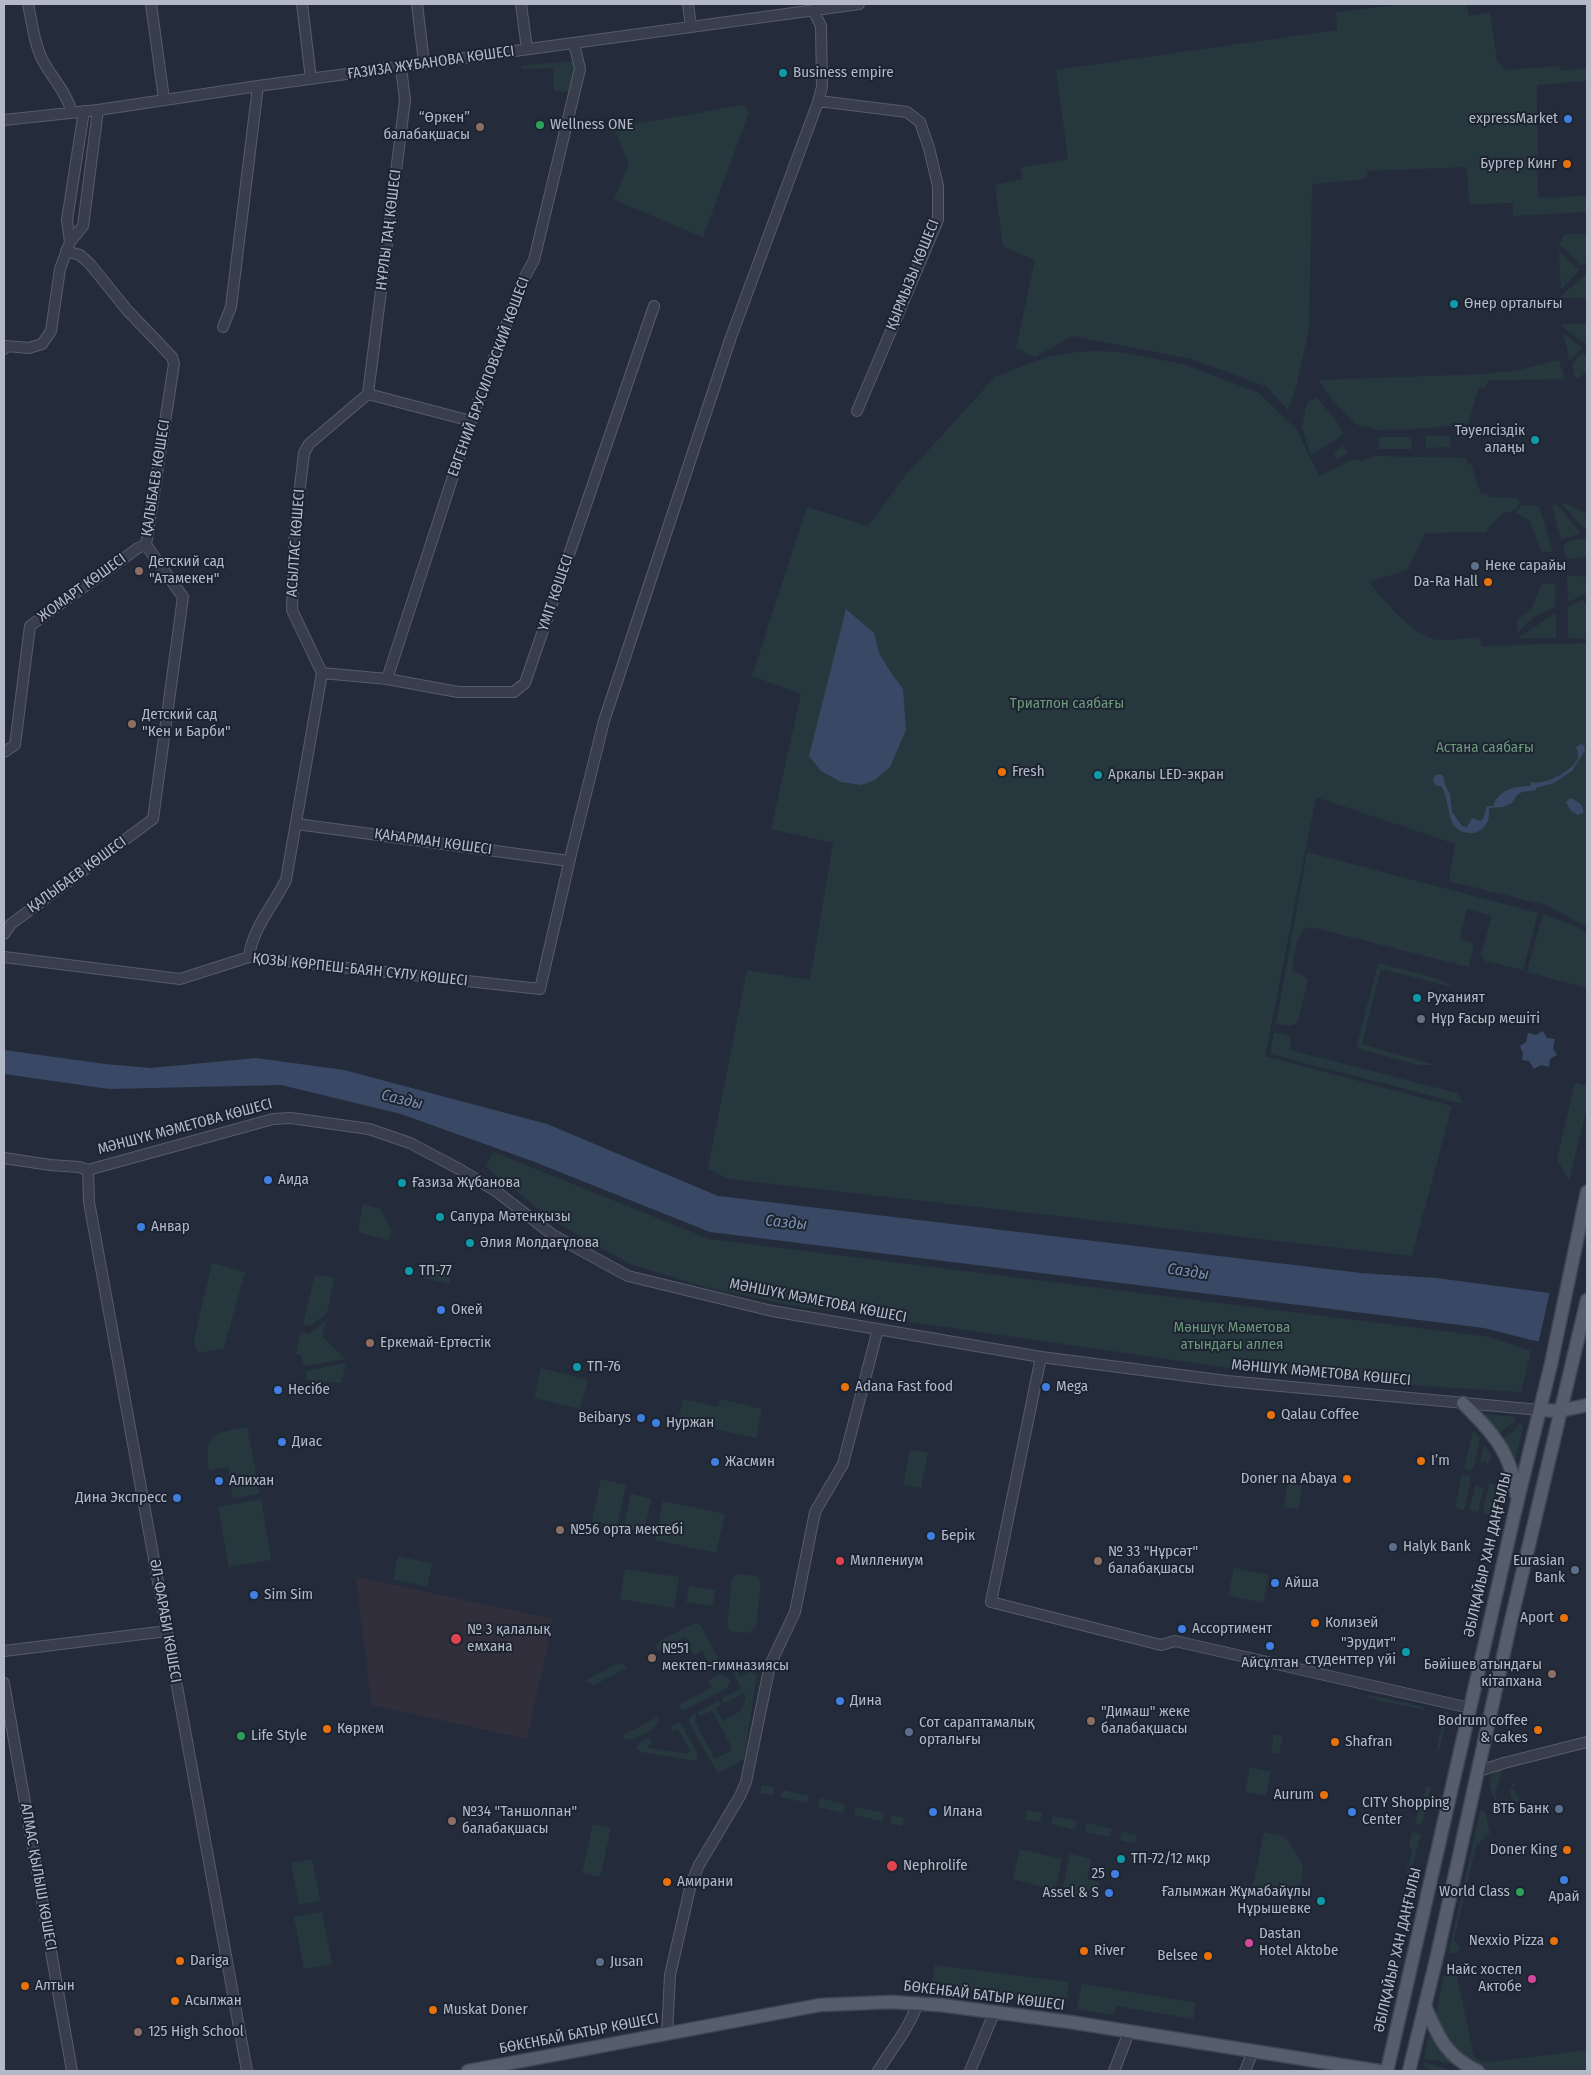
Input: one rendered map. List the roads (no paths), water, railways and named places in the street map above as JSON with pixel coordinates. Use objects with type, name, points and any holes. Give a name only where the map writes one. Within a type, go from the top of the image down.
[{"type":"main road","name":"ӘБІЛҚАЙЫР ХАН ДАҢҒЫЛЫ","points":[[1387,2071],[1512,1523],[1553,1357],[1587,1192]]},
{"type":"main road","points":[[1409,2071],[1437,1956],[1476,1772],[1587,1300]]},
{"type":"main road","points":[[1463,1403],[1503,1449],[1509,1463],[1518,1500]]},
{"type":"main road","name":"МӘНШҮК МӘМЕТОВА КӨШЕСІ","points":[[1540,1410],[1560,1411],[1587,1405]]},
{"type":"main road","points":[[1512,1523],[1533,1527]]},
{"type":"main road","points":[[1490,1619],[1510,1625]]},
{"type":"main road","points":[[1415,1950],[1437,1956]]},
{"type":"main road","name":"БӨКЕНБАЙ БАТЫР КӨШЕСІ","points":[[468,2071],[820,2005],[864,2002],[918,2003],[994,2013],[1379,2071]]},
{"type":"main road","points":[[1425,2006],[1447,2050],[1466,2065],[1478,2071]]},
{"type":"street","points":[[28,4],[43,61],[64,91],[72,112]]},
{"type":"street","points":[[151,4],[164,99]]},
{"type":"street","points":[[302,4],[311,79]]},
{"type":"street","points":[[417,4],[424,64]]},
{"type":"street","points":[[521,4],[527,49]]},
{"type":"street","points":[[688,4],[691,26]]},
{"type":"street","name":"ҒАЗИЗА ЖҰБАНОВА КӨШЕСІ","points":[[4,120],[98,110],[164,99],[859,4]]},
{"type":"street","points":[[569,862],[604,722],[682,482],[731,337],[818,102],[822,87],[822,26],[813,10]]},
{"type":"street","name":"ЕВГЕНИЙ БРУСИЛОВСКИЙ КӨШЕСІ","points":[[387,679],[471,421],[521,284],[534,260],[580,69],[574,43]]},
{"type":"street","name":"НҰРЛЫ ТАҢ КӨШЕСІ","points":[[368,394],[405,100],[400,67]]},
{"type":"street","points":[[224,327],[231,306],[258,86]]},
{"type":"street","name":"ҚЫРМЫЗЫ КӨШЕСІ","points":[[818,102],[908,112],[920,122],[930,148],[938,186],[938,220],[857,411]]},
{"type":"street","points":[[4,349],[6,346],[30,348],[42,344],[51,331],[60,269],[68,246],[83,226],[98,110]]},
{"type":"street","points":[[68,246],[67,220],[84,111]]},
{"type":"street","name":"ҚАЛЫБАЕВ КӨШЕСІ","points":[[4,934],[11,924],[153,819],[183,597],[146,545],[174,364],[172,357],[127,310],[90,264],[68,246]]},
{"type":"street","name":"ҮМІТ КӨШЕСІ","points":[[322,673],[387,679],[458,692],[514,692],[525,683],[654,306]]},
{"type":"street","points":[[368,394],[471,421]]},
{"type":"street","name":"АСЫЛТАС КӨШЕСІ","points":[[322,673],[292,610],[295,528],[304,453],[309,444],[368,394]]},
{"type":"street","name":"ЖОМАРТ КӨШЕСІ","points":[[4,752],[15,745],[30,626],[138,548],[146,545]]},
{"type":"street","points":[[249,957],[250,946],[257,931],[286,880],[322,673]]},
{"type":"street","name":"ҚАҺАРМАН КӨШЕСІ","points":[[297,824],[569,862]]},
{"type":"street","name":"ҚОЗЫ КӨРПЕШ-БАЯН СҰЛУ КӨШЕСІ","points":[[4,957],[180,979],[249,957],[540,989],[569,862]]},
{"type":"street","name":"МӘНШҮК МӘМЕТОВА КӨШЕСІ","points":[[88,1170],[273,1119],[291,1118],[374,1130],[410,1143],[461,1170],[497,1192],[553,1235],[628,1276],[772,1311],[1041,1357],[1256,1385],[1540,1410]]},
{"type":"street","points":[[4,1158],[79,1167],[88,1170]]},
{"type":"street","name":"ӘЛ-ФАРАБИ КӨШЕСІ","points":[[88,1170],[89,1202],[247,2071]]},
{"type":"street","points":[[667,2034],[670,1974],[691,1884],[699,1865],[740,1796],[746,1782],[770,1665],[795,1612],[815,1512],[843,1464],[878,1330]]},
{"type":"street","points":[[1041,1357],[990,1602],[1161,1645],[1175,1641],[1470,1708]]},
{"type":"street","points":[[4,1651],[167,1631]]},
{"type":"street","name":"АЛМАС ҚЫЛЫШ КӨШЕСІ","points":[[4,1683],[72,2071]]},
{"type":"street","points":[[1476,1772],[1587,1742]]},
{"type":"street","points":[[878,2071],[900,2038],[918,2003]]},
{"type":"street","points":[[970,2071],[994,2013]]},
{"type":"street","points":[[1114,2071],[1129,2032]]},
{"type":"street","points":[[1245,2071],[1253,2051]]},
{"type":"water","points":[[846,609],[874,633],[879,653],[903,689],[906,730],[890,767],[875,780],[861,785],[841,782],[821,771],[809,756]]},
{"type":"water","points":[[1581,744],[1585,750],[1572,771],[1554,783],[1536,788],[1536,790],[1522,792],[1517,795],[1512,803],[1503,807],[1489,808],[1487,823],[1475,833],[1457,829],[1450,817],[1445,793],[1441,786],[1436,786],[1433,781],[1434,776],[1440,774],[1443,776],[1450,794],[1452,812],[1462,826],[1467,827],[1472,818],[1480,821],[1483,819],[1487,806],[1493,806],[1499,796],[1508,790],[1530,786],[1531,782],[1537,783],[1550,780],[1570,768],[1578,758],[1576,747]]},
{"type":"water","points":[[1570,798],[1580,804],[1583,808],[1583,813],[1578,815],[1571,811],[1566,802]]},
{"type":"water","points":[[1543,1031],[1547,1038],[1555,1039],[1553,1048],[1557,1055],[1550,1059],[1549,1067],[1541,1065],[1534,1069],[1529,1061],[1522,1060],[1523,1053],[1520,1046],[1526,1042],[1528,1033],[1536,1035]]},
{"type":"water","name":"Сазды","points":[[4,1050],[105,1064],[151,1068],[256,1058],[344,1070],[547,1124],[718,1196],[1361,1273],[1436,1278],[1557,1294],[1587,1349],[1531,1340],[1484,1328],[710,1232],[532,1161],[401,1114],[281,1085],[109,1089],[4,1074]]},
{"type":"place","name":"Business empire","points":[[783,73]]},
{"type":"place","name":"expressMarket","points":[[1568,119]]},
{"type":"place","name":"Wellness ONE","points":[[540,125]]},
{"type":"place","name":"“Өркен” балабақшасы","points":[[480,127]]},
{"type":"place","name":"Бургер Кинг","points":[[1567,164]]},
{"type":"place","name":"Өнер орталығы","points":[[1454,304]]},
{"type":"place","name":"Тәуелсіздік алаңы","points":[[1535,440]]},
{"type":"place","name":"Неке сарайы","points":[[1475,566]]},
{"type":"place","name":"Детский сад \"Атамекен\"","points":[[139,571]]},
{"type":"place","name":"Da-Ra Hall","points":[[1488,582]]},
{"type":"place","name":"Детский сад \"Кен и Барби\"","points":[[132,724]]},
{"type":"place","name":"Fresh","points":[[1002,772]]},
{"type":"place","name":"Аркалы LED-экран","points":[[1098,775]]},
{"type":"place","name":"Руханият","points":[[1417,998]]},
{"type":"place","name":"Нұр Ғасыр мешіті","points":[[1421,1019]]},
{"type":"place","name":"Аида","points":[[268,1180]]},
{"type":"place","name":"Ғазиза Жұбанова","points":[[402,1183]]},
{"type":"place","name":"Сапура Мәтенқызы","points":[[440,1217]]},
{"type":"place","name":"Анвар","points":[[141,1227]]},
{"type":"place","name":"Әлия Молдағұлова","points":[[470,1243]]},
{"type":"place","name":"ТП-77","points":[[409,1271]]},
{"type":"place","name":"Окей","points":[[441,1310]]},
{"type":"place","name":"Еркемай-Ертөстік","points":[[370,1343]]},
{"type":"place","name":"ТП-76","points":[[577,1367]]},
{"type":"place","name":"Adana Fast food","points":[[845,1387]]},
{"type":"place","name":"Mega","points":[[1046,1387]]},
{"type":"place","name":"Несібе","points":[[278,1390]]},
{"type":"place","name":"Qalau Coffee","points":[[1271,1415]]},
{"type":"place","name":"Beibarys","points":[[641,1418]]},
{"type":"place","name":"Нуржан","points":[[656,1423]]},
{"type":"place","name":"Диас","points":[[282,1442]]},
{"type":"place","name":"I’m","points":[[1421,1461]]},
{"type":"place","name":"Жасмин","points":[[715,1462]]},
{"type":"place","name":"Doner na Abaya","points":[[1347,1479]]},
{"type":"place","name":"Алихан","points":[[219,1481]]},
{"type":"place","name":"Дина Экспресс","points":[[177,1498]]},
{"type":"place","name":"№56 орта мектебі","points":[[560,1530]]},
{"type":"place","name":"Берік","points":[[931,1536]]},
{"type":"place","name":"Halyk Bank","points":[[1393,1547]]},
{"type":"place","name":"Миллениум","points":[[840,1561]]},
{"type":"place","name":"№ 33 \"Нұрсәт\" балабақшасы","points":[[1098,1561]]},
{"type":"place","name":"Eurasian Bank","points":[[1575,1570]]},
{"type":"place","name":"Айша","points":[[1275,1583]]},
{"type":"place","name":"Sim Sim","points":[[254,1595]]},
{"type":"place","name":"Aport","points":[[1564,1618]]},
{"type":"place","name":"Колизей","points":[[1315,1623]]},
{"type":"place","name":"Ассортимент","points":[[1182,1629]]},
{"type":"place","name":"№ 3 қалалық емхана","points":[[456,1639]]},
{"type":"place","name":"Айсұлтан","points":[[1270,1646]]},
{"type":"place","name":"\"Эрудит\" студенттер үйі","points":[[1406,1652]]},
{"type":"place","name":"№51 мектеп-гимназиясы","points":[[652,1658]]},
{"type":"place","name":"Бәйішев атындағы кітапхана","points":[[1552,1674]]},
{"type":"place","name":"Дина","points":[[840,1701]]},
{"type":"place","name":"\"Димаш\" жеке балабақшасы","points":[[1091,1721]]},
{"type":"place","name":"Көркем","points":[[327,1729]]},
{"type":"place","name":"Bodrum coffee & cakes","points":[[1538,1730]]},
{"type":"place","name":"Сот сараптамалық орталығы","points":[[909,1732]]},
{"type":"place","name":"Life Style","points":[[241,1736]]},
{"type":"place","name":"Shafran","points":[[1335,1742]]},
{"type":"place","name":"Aurum","points":[[1324,1795]]},
{"type":"place","name":"ВТБ Банк","points":[[1559,1809]]},
{"type":"place","name":"Илана","points":[[933,1812]]},
{"type":"place","name":"CITY Shopping Center","points":[[1352,1812]]},
{"type":"place","name":"№34 \"Таншолпан\" балабақшасы","points":[[452,1821]]},
{"type":"place","name":"Doner King","points":[[1567,1850]]},
{"type":"place","name":"ТП-72/12 мкр","points":[[1121,1859]]},
{"type":"place","name":"Nephrolife","points":[[892,1866]]},
{"type":"place","name":"25","points":[[1115,1874]]},
{"type":"place","name":"Арай","points":[[1564,1880]]},
{"type":"place","name":"Амирани","points":[[667,1882]]},
{"type":"place","name":"World Class","points":[[1520,1892]]},
{"type":"place","name":"Assel & S","points":[[1109,1893]]},
{"type":"place","name":"Ғалымжан Жұмабайұлы Нұрышевке","points":[[1321,1901]]},
{"type":"place","name":"Nexxio Pizza","points":[[1554,1941]]},
{"type":"place","name":"Dastan Hotel Aktobe","points":[[1249,1943]]},
{"type":"place","name":"River","points":[[1084,1951]]},
{"type":"place","name":"Belsee","points":[[1208,1956]]},
{"type":"place","name":"Dariga","points":[[180,1961]]},
{"type":"place","name":"Jusan","points":[[600,1962]]},
{"type":"place","name":"Найс хостел Актобе","points":[[1532,1979]]},
{"type":"place","name":"Алтын","points":[[25,1986]]},
{"type":"place","name":"Асылжан","points":[[175,2001]]},
{"type":"place","name":"Muskat Doner","points":[[433,2010]]},
{"type":"place","name":"125 High School","points":[[138,2032]]},
{"type":"park label","name":"Триатлон саябағы","points":[[1067,704]]},
{"type":"park label","name":"Астана саябағы","points":[[1485,748]]},
{"type":"park label","name":"Мәншүк Мәметова атындағы аллея","points":[[1232,1336]]}]
